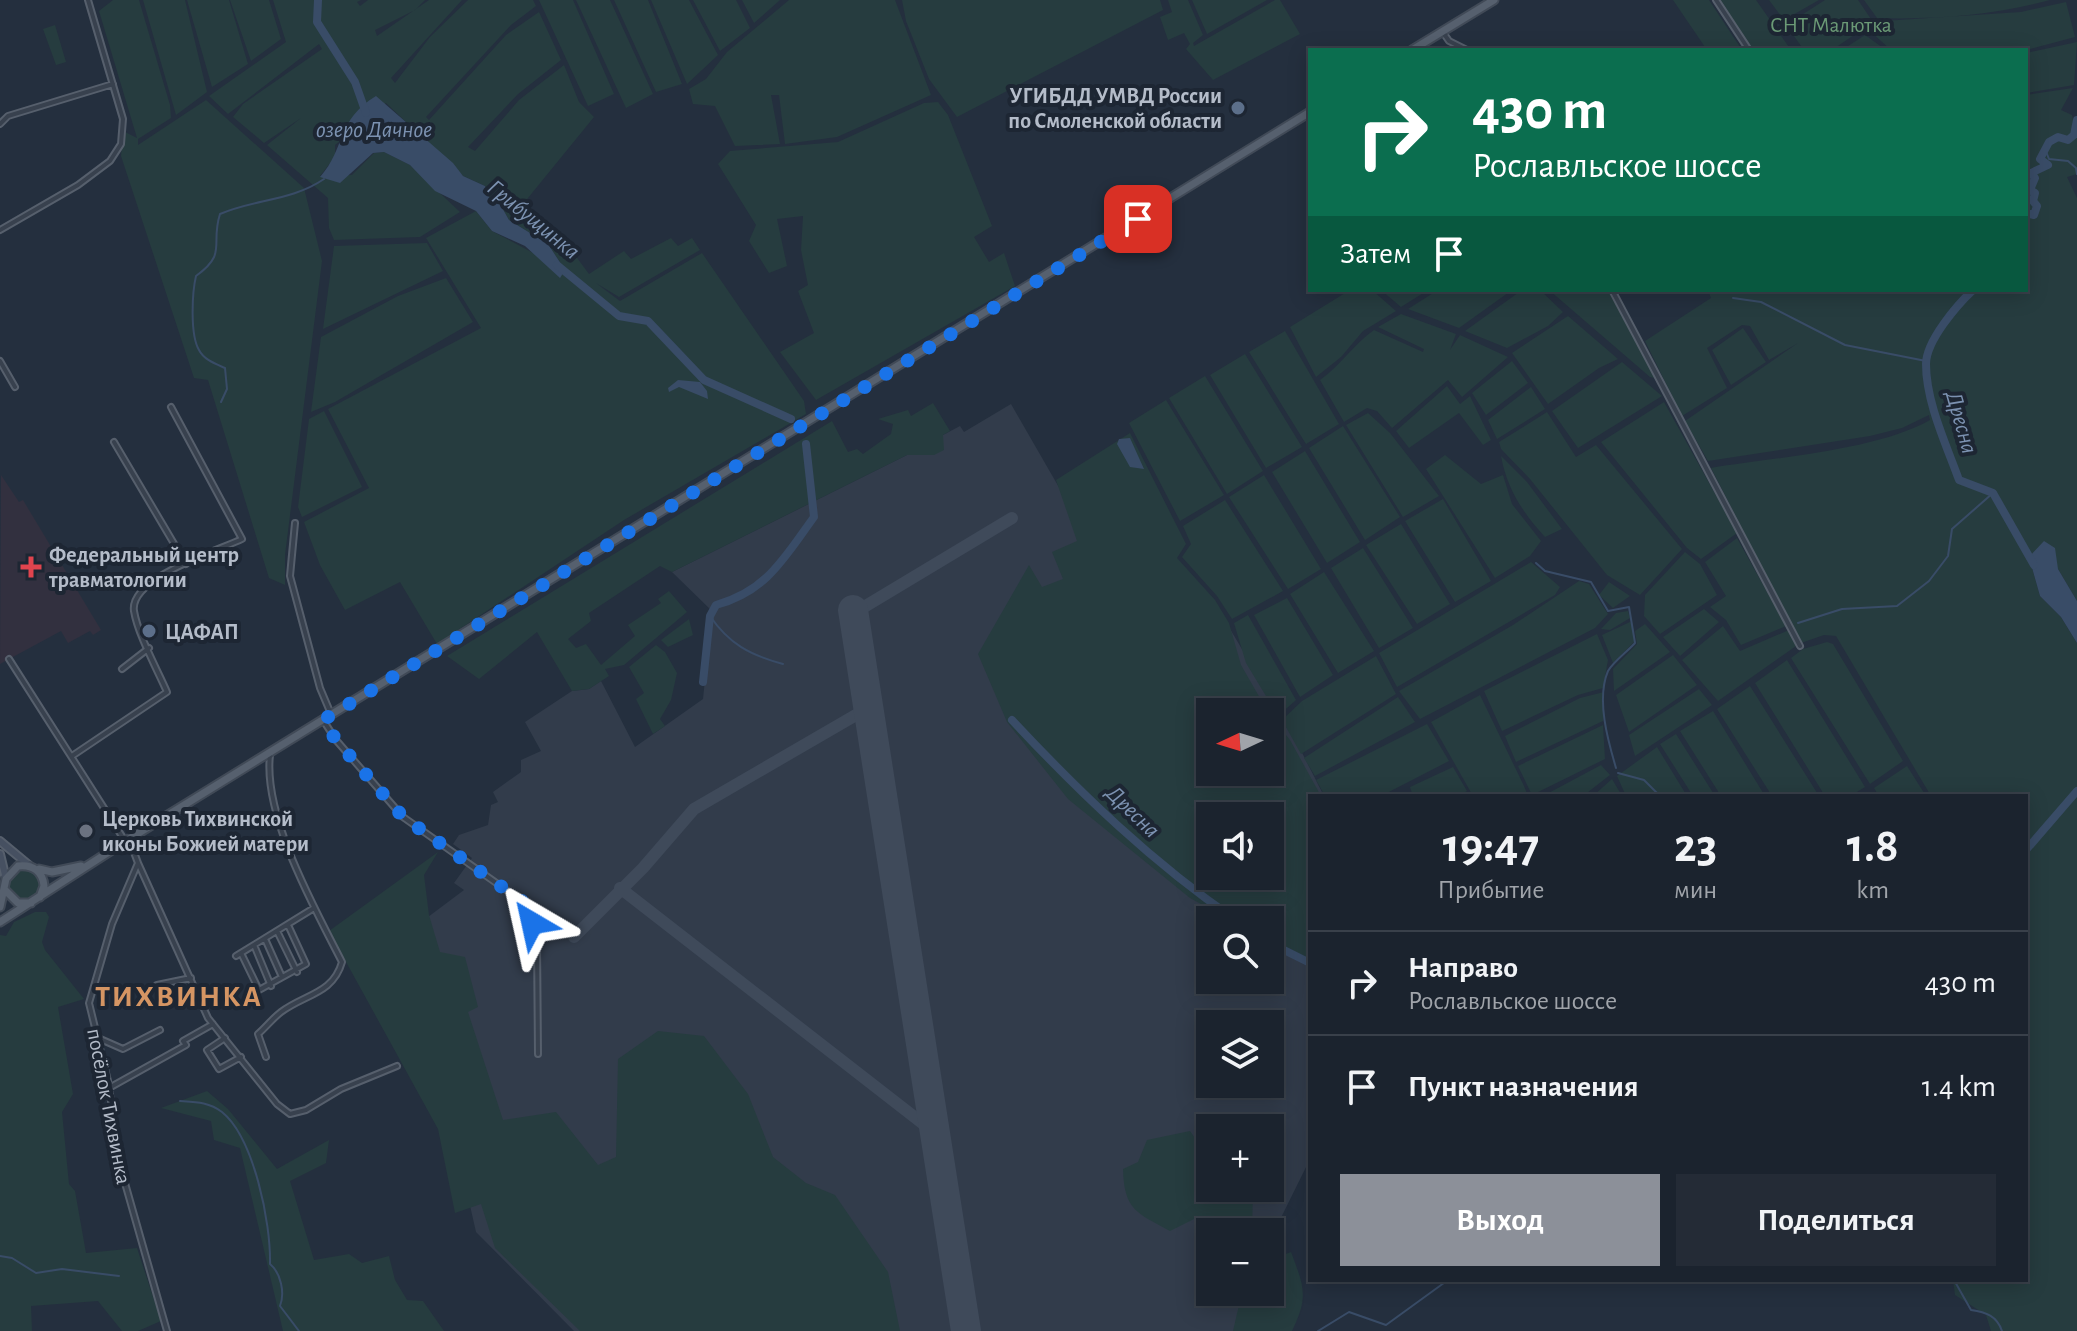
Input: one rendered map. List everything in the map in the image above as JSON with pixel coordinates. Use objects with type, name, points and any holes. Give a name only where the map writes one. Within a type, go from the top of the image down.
[{"type":"main road","points":[[1415,48],[1494,0]]},
{"type":"main road","points":[[0,922],[127,840],[270,755],[1308,113]]},
{"type":"main road","points":[[0,841],[44,881],[36,901]]},
{"type":"main road","points":[[0,854],[6,883],[18,903],[36,901]]},
{"type":"main road","points":[[0,907],[6,883],[18,866],[66,871],[94,861]]},
{"type":"street","points":[[0,230],[23,219],[110,161],[119,150],[124,130],[88,0]]},
{"type":"street","points":[[1716,0],[1748,48]]},
{"type":"street","points":[[1442,31],[1449,41],[1463,48]]},
{"type":"street","points":[[0,124],[8,116],[113,84]]},
{"type":"street","points":[[1613,292],[1800,646]]},
{"type":"street","points":[[0,361],[15,387]]},
{"type":"street","points":[[72,756],[167,692],[134,610],[138,594],[151,580],[242,539],[171,407]]},
{"type":"street","points":[[114,442],[187,564]]},
{"type":"street","points":[[295,523],[290,576],[320,688],[332,716]]},
{"type":"street","points":[[122,669],[149,648]]},
{"type":"street","points":[[9,659],[127,840],[213,1024],[268,1095],[290,1114],[306,1110],[341,1089],[397,1066]]},
{"type":"street","points":[[323,720],[336,740],[403,817],[526,904],[537,942],[538,1054]]},
{"type":"street","points":[[266,1057],[258,1034],[281,1011],[329,987],[338,976],[342,962],[314,908],[272,806],[267,779],[270,755]]},
{"type":"street","name":"посёлок Тихвинка","points":[[138,863],[91,987],[89,1003],[109,1088],[121,1169],[167,1331]]},
{"type":"street","points":[[236,956],[314,908]]},
{"type":"street","points":[[241,953],[259,990],[297,972],[306,964],[288,925]]},
{"type":"street","points":[[277,930],[297,972]]},
{"type":"street","points":[[265,939],[282,977]]},
{"type":"street","points":[[254,945],[271,986]]},
{"type":"street","points":[[157,985],[191,978]]},
{"type":"street","points":[[109,1088],[186,1045],[183,1041],[213,1024]]},
{"type":"street","points":[[98,1038],[123,1049],[160,1030]]},
{"type":"street","points":[[225,1038],[207,1050],[219,1069],[241,1057]]},
{"type":"shaded area","points":[[1011,404],[1068,503],[1224,619],[1271,698],[1196,698],[1196,786],[1284,786],[1284,719],[1323,794],[1308,794],[1308,1163],[1281,1218],[1196,1218],[1196,1306],[1254,1306],[1246,1331],[574,1331],[476,1232],[459,1157],[420,923],[464,890],[454,883],[472,858],[453,844],[459,835],[488,825],[491,805],[498,802],[493,792],[521,772],[521,760],[541,751],[525,722],[572,691],[589,689],[601,681],[635,747],[703,699],[712,611],[672,572],[907,455],[934,455],[943,435],[960,426],[964,432]]},
{"type":"shaded area","name":"Федеральный центр травматологии","points":[[1,475],[19,502],[23,500],[101,630],[93,635],[90,631],[68,643],[61,631],[0,664]]},
{"type":"green space","points":[[113,0],[139,0],[170,105],[171,118],[138,139],[138,145],[206,100],[304,188],[322,261],[285,555],[285,585],[269,578],[208,380],[194,378],[121,156],[123,131],[137,138],[99,11]]},
{"type":"green space","points":[[143,0],[185,0],[207,92],[176,115]]},
{"type":"green space","points":[[187,0],[229,0],[248,64],[212,87]]},
{"type":"green space","points":[[230,0],[269,0],[281,39],[251,61]]},
{"type":"green space","points":[[273,0],[361,0],[357,2],[360,6],[368,0],[425,0],[416,9],[429,0],[462,0],[391,78],[395,83],[430,37],[468,0],[533,0],[536,6],[511,25],[426,117],[429,120],[506,35],[539,12],[561,60],[518,94],[468,147],[475,151],[519,100],[564,65],[579,102],[594,117],[519,209],[566,243],[589,274],[624,251],[631,259],[671,238],[678,246],[692,238],[700,250],[619,297],[596,283],[620,301],[702,253],[804,401],[806,414],[624,520],[437,644],[400,582],[345,610],[320,565],[304,522],[369,488],[328,409],[481,328],[426,238],[476,211],[492,231],[565,270],[548,244],[509,220],[500,204],[489,197],[485,186],[463,176],[386,103],[335,145],[335,157],[320,176],[352,175],[374,153],[384,152],[410,165],[460,212],[420,237],[334,240],[329,228],[328,198],[267,145],[301,118],[264,143],[233,117],[243,104],[322,49],[319,44],[228,114],[209,96],[286,42]],"holes":[[[413,11],[377,36],[375,30]]]},
{"type":"green space","points":[[539,0],[573,0],[614,94],[588,106]]},
{"type":"green space","points":[[576,0],[610,0],[653,94],[626,108]]},
{"type":"green space","points":[[614,0],[648,0],[682,84],[656,92]]},
{"type":"green space","points":[[651,0],[689,0],[718,55],[687,84]]},
{"type":"green space","points":[[693,0],[736,0],[750,28],[720,51]]},
{"type":"green space","points":[[742,0],[780,0],[754,23]]},
{"type":"green space","points":[[789,0],[895,0],[931,95],[837,137],[785,144],[779,95],[771,95],[780,144],[735,146],[715,106],[693,104],[689,89],[706,79],[727,52]]},
{"type":"green space","points":[[902,0],[1160,0],[1163,10],[957,117],[929,79],[906,21]]},
{"type":"green space","points":[[1168,0],[1188,0],[1203,35],[1193,43],[1194,46],[1275,0],[1280,0],[1300,34],[1213,80],[1186,49],[1190,44],[1184,33],[1168,40],[1160,17],[1172,12]]},
{"type":"green space","points":[[1192,0],[1267,0],[1207,34]]},
{"type":"green space","points":[[1673,0],[1709,0],[1741,48],[1706,48]]},
{"type":"green space","points":[[1715,0],[1756,0],[1790,48],[1747,48]]},
{"type":"green space","points":[[1769,0],[1819,0],[1784,20]]},
{"type":"green space","name":"СНТ Малютка","points":[[1825,0],[1858,0],[1873,22],[1835,48],[1803,48],[1786,25]]},
{"type":"green space","points":[[1864,0],[2050,0],[1987,13],[1877,18]]},
{"type":"green space","points":[[2066,2],[2075,37],[2028,49],[1889,48],[1870,31],[1883,21],[2021,12]]},
{"type":"green space","points":[[55,25],[66,62],[56,65],[43,29]]},
{"type":"green space","points":[[1865,35],[1883,48],[1845,48]]},
{"type":"green space","points":[[2077,42],[2074,85],[2028,93],[2028,53]]},
{"type":"green space","points":[[2073,88],[2061,110],[2072,115],[2074,124],[2077,123],[2077,174],[2067,177],[2077,198],[2077,601],[2058,569],[2029,557],[2040,596],[2061,617],[2077,643],[2077,1331],[1991,1331],[1986,1315],[1955,1295],[1953,1282],[2028,1282],[2028,794],[1930,794],[1836,636],[1824,635],[1801,643],[1711,468],[1882,439],[1930,420],[1929,415],[1902,428],[1870,436],[1708,461],[1685,421],[1798,343],[1769,360],[1750,326],[1742,325],[1707,348],[1727,388],[1682,416],[1645,341],[1711,298],[1709,292],[2028,292],[2028,95]]},
{"type":"green space","points":[[938,102],[948,115],[992,226],[974,237],[989,262],[1004,253],[1015,286],[816,400],[780,352],[814,333],[798,291],[808,285],[801,250],[803,216],[777,219],[787,266],[769,273],[749,241],[756,225],[718,164],[730,151],[838,142],[924,103]]},
{"type":"green space","points":[[427,243],[443,271],[323,329],[334,246]]},
{"type":"green space","points":[[446,278],[473,322],[335,402],[311,412],[321,337],[398,296]]},
{"type":"green space","points":[[1347,292],[1374,292],[1396,311],[1363,331],[1341,357],[1316,377],[1290,327]]},
{"type":"green space","points":[[1383,292],[1425,292],[1401,307]]},
{"type":"green space","points":[[1435,292],[1509,292],[1459,328],[1408,309]]},
{"type":"green space","points":[[1519,292],[1542,292],[1563,312],[1548,326],[1507,348],[1465,331]]},
{"type":"green space","points":[[1551,292],[1609,292],[1655,378],[1650,377]]},
{"type":"green space","points":[[1401,314],[1456,334],[1450,350],[1460,335],[1508,357],[1462,397],[1448,380],[1392,428],[1377,411],[1367,408],[1344,422],[1320,380],[1374,330],[1423,352],[1424,349],[1378,327]]},
{"type":"green space","points":[[1568,316],[1618,359],[1599,368],[1548,404],[1512,353]]},
{"type":"green space","points":[[1743,328],[1766,362],[1731,385],[1712,350]]},
{"type":"green space","points":[[1285,331],[1339,424],[1306,444],[1249,352]]},
{"type":"green space","points":[[1245,354],[1302,447],[1266,468],[1210,375]]},
{"type":"green space","points":[[1512,361],[1528,383],[1486,415],[1472,393]]},
{"type":"green space","points":[[1622,362],[1662,396],[1578,448],[1552,411]]},
{"type":"green space","points":[[1205,376],[1263,471],[1227,494],[1169,398]]},
{"type":"green space","points":[[1447,386],[1460,404],[1470,396],[1491,440],[1483,445],[1459,413],[1409,448],[1396,431]]},
{"type":"green space","points":[[1531,387],[1545,409],[1497,439],[1488,420]]},
{"type":"green space","points":[[1166,400],[1224,495],[1180,521],[1129,423]]},
{"type":"green space","points":[[1664,402],[1737,533],[1701,559],[1687,548],[1601,442]]},
{"type":"green space","points":[[933,403],[950,431],[943,435],[944,450],[934,455],[907,455],[672,572],[660,566],[589,613],[591,621],[568,639],[576,648],[586,644],[601,665],[635,636],[628,625],[661,603],[658,599],[669,591],[687,612],[624,665],[605,669],[609,676],[589,689],[572,691],[537,632],[479,679],[447,656],[832,421],[848,452],[857,449],[863,454],[891,434],[893,424],[878,419],[908,410],[911,416]]},
{"type":"green space","points":[[324,411],[362,487],[302,517],[298,507],[309,419]]},
{"type":"green space","points":[[1547,412],[1576,457],[1596,445],[1682,549],[1640,595],[1607,575],[1530,479],[1501,449],[1499,442]]},
{"type":"green space","points":[[1368,413],[1390,433],[1439,496],[1403,517],[1346,425]]},
{"type":"green space","points":[[1343,426],[1400,517],[1365,540],[1309,448]]},
{"type":"green space","points":[[1130,433],[1186,544],[1177,558],[1215,600],[1229,623],[1241,665],[1260,698],[1196,698],[1196,786],[1284,786],[1284,732],[1320,794],[1308,794],[1308,962],[1284,949],[1284,906],[1205,906],[1190,898],[1068,799],[1007,722],[978,654],[1029,565],[1042,587],[1063,579],[1052,552],[1077,541],[1056,480]]},
{"type":"green space","points":[[1305,451],[1360,542],[1327,563],[1272,472]]},
{"type":"green space","points":[[1445,455],[1481,484],[1503,475],[1512,504],[1541,541],[1530,556],[1495,578],[1426,469]]},
{"type":"green space","points":[[1501,456],[1527,482],[1562,529],[1545,537],[1537,528],[1512,490]]},
{"type":"green space","points":[[1264,475],[1321,569],[1288,589],[1229,497]]},
{"type":"green space","points":[[1443,499],[1491,581],[1455,602],[1405,521]]},
{"type":"green space","points":[[1225,500],[1283,591],[1232,619],[1217,596],[1182,557],[1191,544],[1183,526]]},
{"type":"green space","points":[[1401,524],[1450,604],[1417,624],[1366,545]]},
{"type":"green space","points":[[1737,538],[1786,626],[1741,645],[1726,620],[1710,607],[1726,596],[1705,562]]},
{"type":"green space","points":[[1363,548],[1413,628],[1379,648],[1331,568]]},
{"type":"green space","points":[[1685,552],[1700,564],[1717,595],[1660,634],[1644,616],[1645,595]]},
{"type":"green space","points":[[1531,562],[1560,587],[1555,595],[1397,687],[1379,653]]},
{"type":"green space","points":[[1324,572],[1374,651],[1338,673],[1290,594]]},
{"type":"green space","points":[[1579,581],[1589,584],[1608,614],[1595,628],[1420,719],[1399,691],[1513,625]]},
{"type":"green space","points":[[1609,582],[1630,596],[1613,608],[1599,595]]},
{"type":"green space","points":[[1287,598],[1333,675],[1300,697],[1254,615]]},
{"type":"green space","points":[[1704,609],[1719,622],[1680,656],[1663,637]]},
{"type":"green space","points":[[1628,611],[1630,618],[1610,630],[1601,629],[1616,613]]},
{"type":"green space","points":[[1248,615],[1296,700],[1284,711],[1284,698],[1267,698],[1246,663],[1234,623]]},
{"type":"green space","points":[[689,619],[693,635],[668,647],[661,640]]},
{"type":"green space","points":[[1630,622],[1634,642],[1613,663],[1602,635]]},
{"type":"green space","points":[[1645,624],[1670,652],[1614,691],[1613,669],[1637,644],[1635,631]]},
{"type":"green space","points":[[1723,626],[1740,651],[1789,630],[1796,646],[1718,701],[1682,660]]},
{"type":"green space","points":[[1597,634],[1608,660],[1603,688],[1578,695],[1502,731],[1484,691]]},
{"type":"green space","points":[[1827,642],[1833,644],[1903,761],[1870,784],[1791,658],[1803,649]]},
{"type":"green space","points":[[656,645],[665,652],[677,673],[671,700],[660,719],[665,726],[653,734],[636,699],[644,693],[629,667]]},
{"type":"green space","points":[[1673,655],[1697,685],[1629,732],[1616,695]]},
{"type":"green space","points":[[1376,656],[1396,694],[1301,754],[1284,718],[1302,701]]},
{"type":"green space","points":[[1787,660],[1865,787],[1853,794],[1824,794],[1755,683]]},
{"type":"green space","points":[[1750,686],[1818,794],[1771,794],[1717,709]]},
{"type":"green space","points":[[1699,689],[1712,705],[1635,756],[1629,735]]},
{"type":"green space","points":[[1604,692],[1603,721],[1516,762],[1505,736],[1580,698]]},
{"type":"green space","points":[[1480,695],[1527,794],[1472,794],[1431,722]]},
{"type":"green space","points":[[1398,697],[1415,722],[1315,776],[1304,758]]},
{"type":"green space","points":[[1713,711],[1764,794],[1720,794],[1680,731]]},
{"type":"green space","points":[[1427,724],[1449,761],[1385,794],[1324,794],[1316,780]]},
{"type":"green space","points":[[1603,725],[1605,759],[1534,794],[1518,766]]},
{"type":"green space","points":[[1676,734],[1714,794],[1692,794],[1660,744]]},
{"type":"green space","points":[[1657,747],[1686,794],[1625,794],[1617,776]]},
{"type":"green space","points":[[1601,765],[1610,775],[1586,794],[1547,794]]},
{"type":"green space","points":[[1907,766],[1925,794],[1878,794],[1874,788]]},
{"type":"green space","points":[[1453,767],[1467,791],[1462,794],[1412,794],[1410,787]]},
{"type":"green space","points":[[1612,779],[1621,794],[1595,794]]},
{"type":"green space","points":[[438,852],[424,875],[429,915],[440,952],[465,957],[478,1007],[468,1012],[503,1120],[556,1112],[598,1165],[616,1157],[618,1059],[658,1031],[704,1036],[748,1094],[773,1157],[806,1183],[835,1195],[888,1272],[900,1331],[580,1331],[495,1248],[481,1204],[455,1213],[438,1129],[329,931]]},
{"type":"green space","points":[[25,869],[36,874],[41,885],[36,896],[25,901],[14,896],[9,885],[14,874]]},
{"type":"green space","points":[[35,912],[46,912],[49,917],[42,942],[45,950],[84,999],[58,1007],[73,1094],[62,1112],[69,1184],[75,1191],[86,1253],[137,1248],[161,1321],[138,1331],[122,1331],[98,1301],[31,1306],[32,1331],[0,1331],[0,935],[6,936],[14,922]]},
{"type":"green space","points":[[207,1091],[228,1109],[277,1169],[329,1140],[326,1163],[290,1181],[314,1260],[349,1254],[362,1263],[389,1256],[395,1280],[407,1300],[423,1301],[444,1331],[283,1331],[240,1148],[214,1140],[211,1121],[161,1108]]},
{"type":"green space","points":[[1190,1131],[1196,1140],[1196,1202],[1253,1202],[1252,1218],[1198,1217],[1170,1231],[1134,1209],[1126,1193],[1123,1169],[1138,1162],[1147,1140]]},
{"type":"green space","points":[[1291,1252],[1303,1292],[1301,1309],[1292,1331],[1233,1331],[1239,1306],[1284,1306],[1284,1255]]},
{"type":"water","name":"озеро Дачное","points":[[376,96],[453,163],[463,176],[485,186],[489,197],[500,204],[509,220],[548,244],[565,270],[560,278],[525,246],[492,231],[476,211],[435,191],[410,165],[384,152],[373,153],[340,183],[320,177],[354,115]]},
{"type":"water","points":[[678,380],[700,382],[707,391],[708,399],[679,387],[669,392],[668,388]]},
{"type":"water","points":[[1130,438],[1144,469],[1130,467],[1117,444],[1119,439]]},
{"type":"water","points":[[2044,541],[2055,548],[2058,569],[2077,601],[2077,643],[2061,617],[2040,596],[2029,557]]},
{"type":"waterway","name":"Грибущинка","points":[[318,0],[317,22],[355,82],[366,113]]},
{"type":"waterway","name":"Дресна","points":[[2028,214],[2034,215],[2037,206],[2033,201],[2035,193],[2030,190],[2035,178],[2031,173],[2048,165],[2040,159],[2049,142],[2058,137],[2068,140],[2074,135],[2077,120]]},
{"type":"waterway","points":[[2045,149],[2049,159],[2068,161],[2076,168],[2077,174]]},
{"type":"waterway","points":[[221,402],[227,389],[225,368],[207,359],[199,350],[193,314],[196,276],[215,254],[220,214],[299,192],[324,179]]},
{"type":"waterway","name":"Грибущинка","points":[[557,265],[619,316],[648,321],[704,380],[791,419]]},
{"type":"waterway","name":"Дресна","points":[[1971,292],[1951,314],[1931,345],[1926,364],[1929,393],[1959,480],[1993,493],[2034,565]]},
{"type":"waterway","points":[[1733,298],[1761,302],[1845,345],[1926,361]]},
{"type":"waterway","name":"Грибущинка","points":[[703,682],[710,616],[716,605],[734,599],[762,582],[814,517],[806,444]]},
{"type":"waterway","points":[[1798,623],[1842,609],[1897,606],[1929,581],[1948,556],[1952,529],[1993,493]]},
{"type":"waterway","points":[[1536,563],[1545,571],[1591,582],[1608,611],[1629,607],[1635,643],[1608,671],[1603,694],[1604,720],[1616,768]]},
{"type":"waterway","points":[[710,616],[741,647],[783,664]]},
{"type":"waterway","name":"Дресна","points":[[1012,720],[1119,826],[1216,906]]},
{"type":"waterway","points":[[1618,773],[1644,780],[1658,794]]},
{"type":"waterway","name":"Дресна","points":[[2028,848],[2077,791]]},
{"type":"waterway","name":"Дресна","points":[[1284,950],[1308,962]]},
{"type":"waterway","points":[[180,1101],[202,1103],[222,1112],[243,1141],[264,1205],[270,1264],[281,1284],[280,1306],[299,1331]]},
{"type":"waterway","points":[[0,1256],[12,1258],[36,1273],[62,1269],[119,1276]]},
{"type":"waterway","points":[[1318,1331],[1349,1312],[1386,1325],[1445,1282]]},
{"type":"waterway","points":[[1955,1282],[1971,1310],[1990,1316],[2002,1331]]},
{"type":"taxiway","points":[[854,613],[1012,518]]},
{"type":"taxiway","points":[[574,937],[643,868],[694,809],[868,708]]},
{"type":"taxiway","points":[[620,888],[935,1133]]},
{"type":"runway","points":[[853,610],[966,1331]]},
{"type":"place","name":"УГИБДД УМВД России по Смоленской области","points":[[1238,108]]},
{"type":"place","name":"Федеральный центр травматологии","points":[[31,567]]},
{"type":"place","name":"ЦАФАП","points":[[149,631]]},
{"type":"place","name":"Церковь Тихвинской иконы Божией матери","points":[[86,831]]},
{"type":"district","name":"ТИХВИНКА","points":[[179,996]]},
{"type":"route","points":[[532,923],[526,904],[403,817],[336,740],[323,720],[1138,219]]}]
